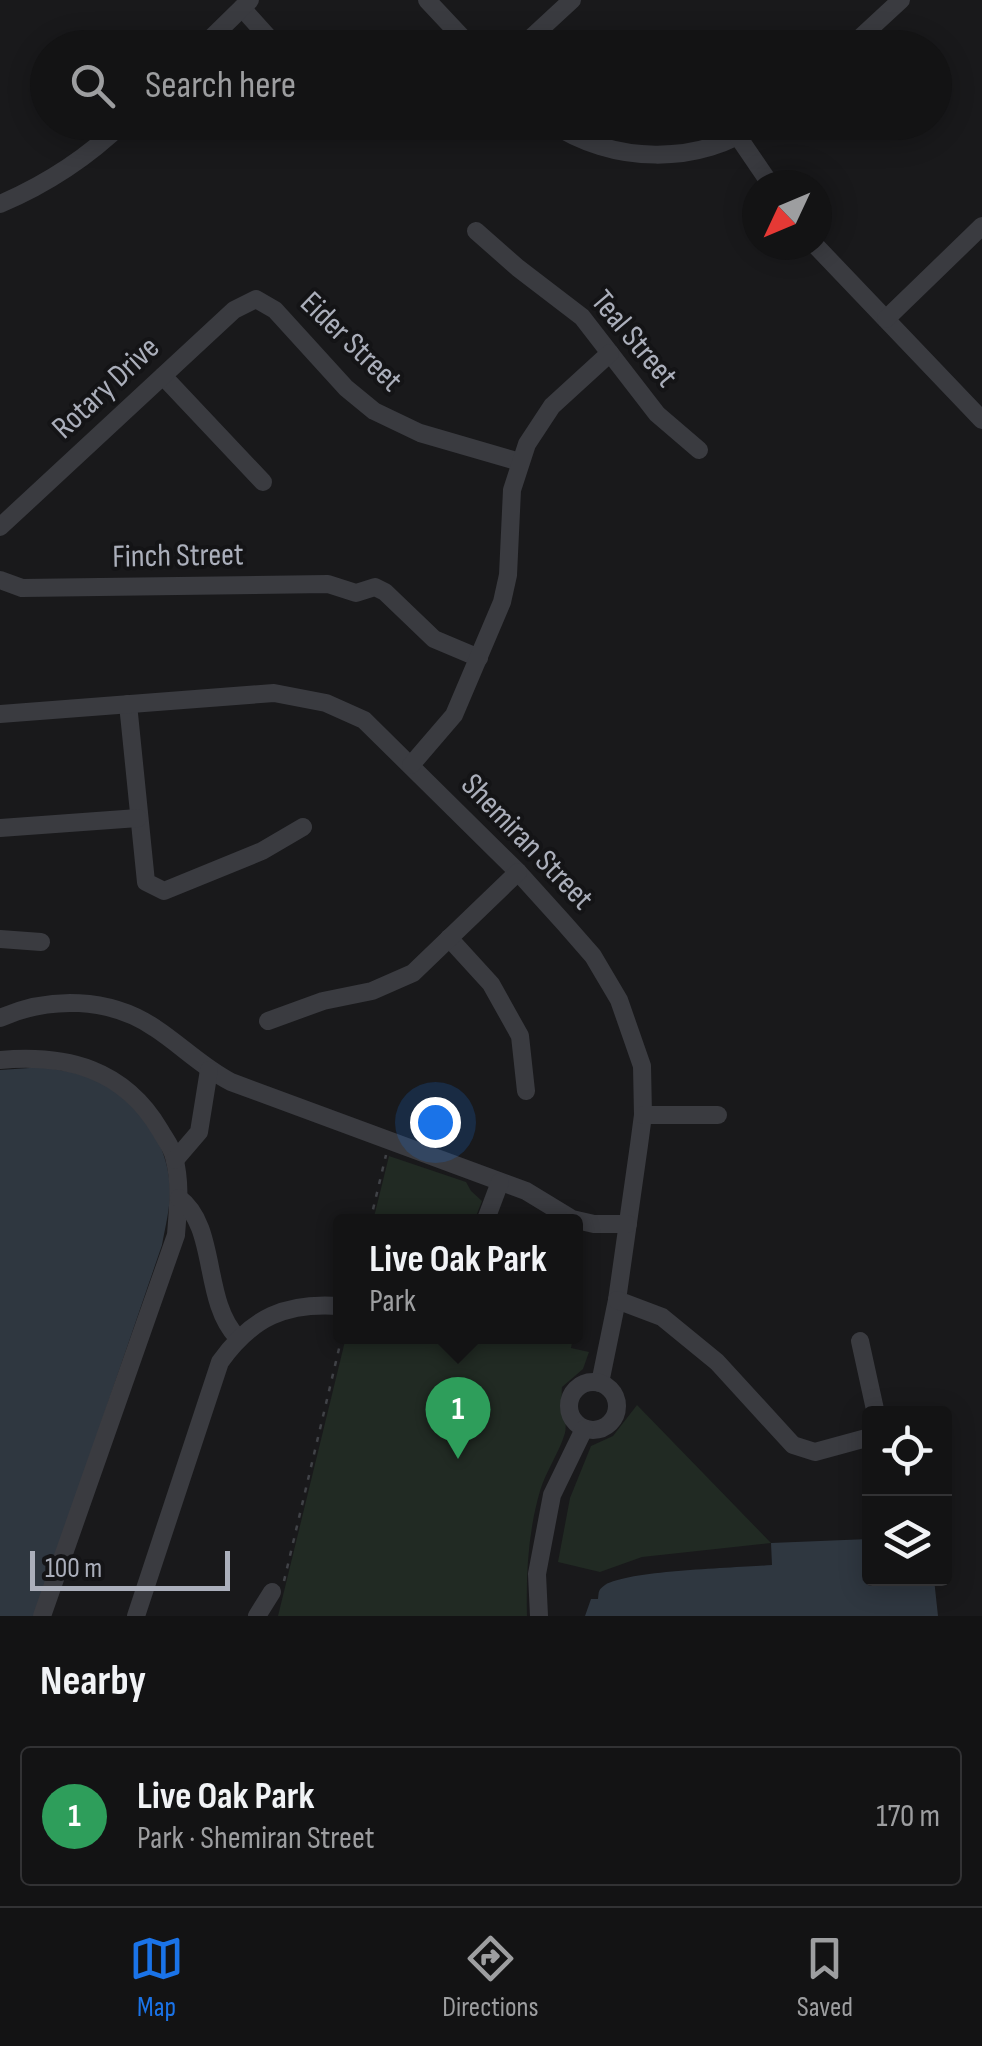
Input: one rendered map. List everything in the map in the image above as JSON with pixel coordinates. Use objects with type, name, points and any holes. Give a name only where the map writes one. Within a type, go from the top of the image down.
[{"type":"street","points":[[428,0],[456,30]]},
{"type":"street","points":[[540,30],[572,0]]},
{"type":"street","points":[[868,30],[901,0]]},
{"type":"street","points":[[219,30],[246,4],[265,30]]},
{"type":"street","points":[[0,204],[37,188],[103,140]]},
{"type":"street","points":[[583,140],[636,155],[668,155],[731,140]]},
{"type":"street","points":[[740,140],[761,170]]},
{"type":"street","points":[[886,319],[982,226]]},
{"type":"street","name":"Teal Street","points":[[476,230],[582,317],[657,414],[699,450]]},
{"type":"street","points":[[829,260],[982,420]]},
{"type":"street","name":"Rotary Drive","points":[[0,527],[234,310],[256,298]]},
{"type":"street","name":"Eider Street","points":[[256,298],[276,310],[346,388],[374,410],[420,434],[520,462]]},
{"type":"street","points":[[410,765],[454,716],[502,602],[508,575],[512,490],[539,422],[610,354]]},
{"type":"street","points":[[162,376],[264,482]]},
{"type":"street","name":"Finch Street","points":[[0,580],[22,588],[328,584],[356,593],[380,588],[434,639],[479,658]]},
{"type":"street","name":"Shemiran Street","points":[[0,714],[274,693],[326,704],[364,720],[518,872],[593,956],[619,1000],[642,1066],[643,1115],[617,1300],[600,1383],[615,1396],[616,1412],[608,1426],[584,1429],[552,1495],[537,1574],[539,1616]]},
{"type":"street","points":[[128,704],[146,882],[164,891],[262,851],[304,827]]},
{"type":"street","points":[[0,828],[138,818]]},
{"type":"street","points":[[268,1022],[322,1001],[372,992],[413,973],[518,872]]},
{"type":"street","points":[[449,938],[491,984],[520,1036],[526,1091]]},
{"type":"street","points":[[0,940],[41,942]]},
{"type":"street","points":[[0,1018],[16,1011],[82,1002],[129,1014],[230,1082],[526,1191],[564,1214]]},
{"type":"street","points":[[0,1060],[24,1058],[88,1066],[128,1088],[149,1111],[175,1160],[179,1198],[176,1234],[42,1616]]},
{"type":"street","points":[[175,1160],[199,1132],[209,1070]]},
{"type":"street","points":[[643,1115],[718,1115]]},
{"type":"street","points":[[488,1214],[500,1182]]},
{"type":"street","points":[[179,1198],[194,1210],[224,1322],[238,1337]]},
{"type":"street","points":[[583,1222],[628,1224]]},
{"type":"street","points":[[617,1300],[662,1317],[716,1362],[793,1445],[815,1452],[862,1439]]},
{"type":"street","points":[[136,1616],[220,1362],[238,1337],[266,1317],[296,1306],[333,1306]]},
{"type":"street","points":[[860,1341],[874,1406]]},
{"type":"street","points":[[584,1429],[572,1419],[570,1397],[580,1386],[600,1383]]},
{"type":"street","points":[[257,1616],[278,1585]]},
{"type":"path","points":[[372,1214],[390,1140]]},
{"type":"path","points":[[278,1585],[340,1344]]},
{"type":"shaded area","points":[[44,1067],[100,1082],[131,1105],[155,1135],[163,1153],[170,1198],[162,1245],[35,1616],[0,1616],[0,1070]]},
{"type":"shaded area","points":[[389,1156],[466,1182],[482,1201],[477,1214],[375,1214]]},
{"type":"shaded area","points":[[344,1344],[572,1344],[571,1348],[589,1352],[583,1369],[562,1387],[565,1433],[536,1506],[529,1553],[527,1616],[278,1616]]},
{"type":"shaded area","points":[[637,1405],[771,1543],[642,1557],[600,1572],[558,1562],[570,1498],[591,1446],[613,1436]]},
{"type":"shaded area","points":[[862,1539],[862,1586],[935,1586],[938,1616],[585,1616],[591,1599],[598,1599],[605,1585],[660,1573],[772,1565],[771,1543]]},
{"type":"place","name":"Live Oak Park","points":[[458,1459]]}]
